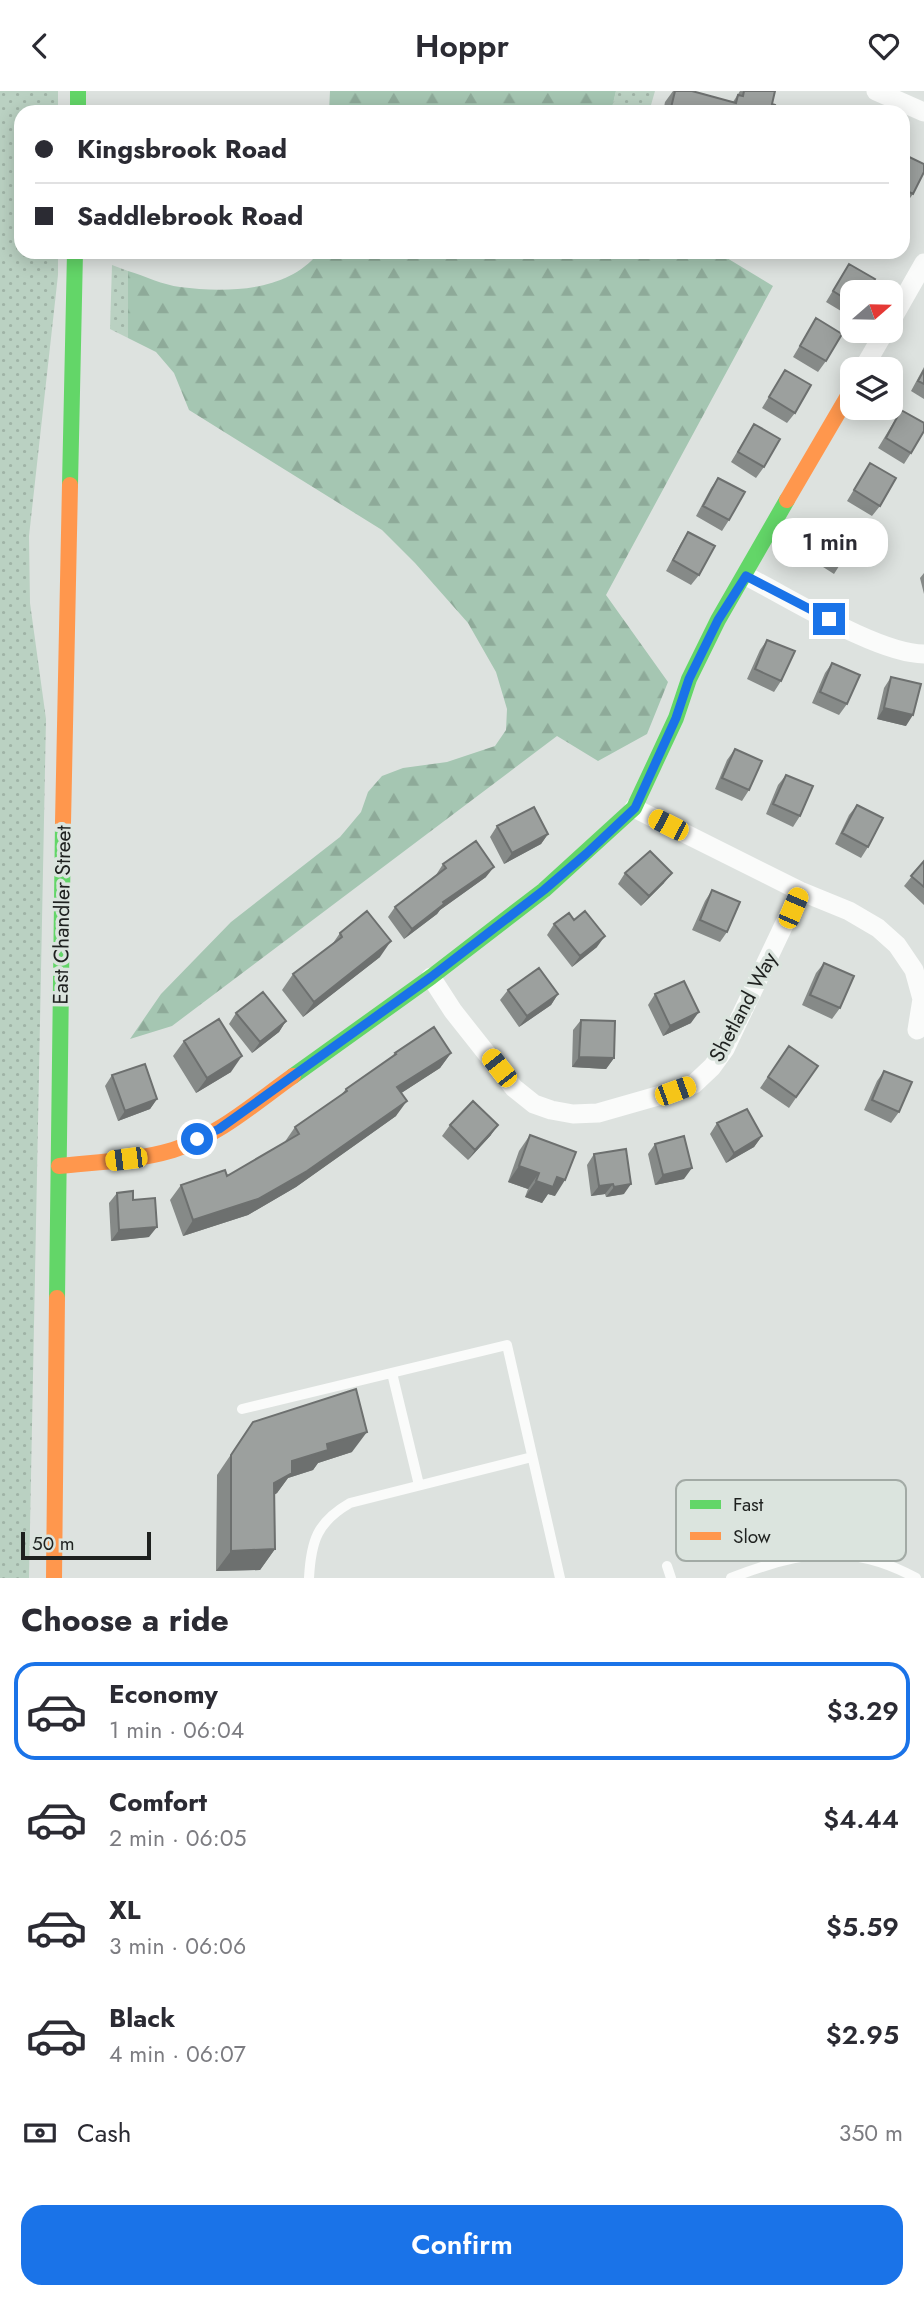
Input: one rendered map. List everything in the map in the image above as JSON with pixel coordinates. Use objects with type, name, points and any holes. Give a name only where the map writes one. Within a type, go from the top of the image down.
[{"type":"street","points":[[876,91],[910,105]]},
{"type":"street","name":"East Chandler Street","points":[[54,1578],[62,856],[75,259]]},
{"type":"street","points":[[903,300],[924,263]]},
{"type":"street","points":[[59,1166],[143,1157],[175,1149],[219,1129],[431,977],[544,890],[635,808],[676,718],[689,679],[718,620],[840,410]]},
{"type":"street","points":[[746,576],[880,644],[910,654],[924,654]]},
{"type":"street","points":[[635,808],[878,928],[897,946],[914,970],[922,999],[916,1030]]},
{"type":"street","name":"Shetland Way","points":[[431,977],[453,1011],[514,1088],[534,1104],[551,1110],[573,1114],[598,1113],[694,1084],[712,1067],[725,1049],[800,891]]},
{"type":"lane","points":[[242,1409],[507,1345],[560,1578]]},
{"type":"lane","points":[[393,1373],[418,1485]]},
{"type":"lane","points":[[309,1578],[319,1529],[335,1512],[357,1500],[533,1457]]},
{"type":"lane","points":[[731,1578],[779,1561]]},
{"type":"lane","points":[[870,1561],[898,1569],[916,1578]]},
{"type":"lane","points":[[667,1566],[671,1578]]},
{"type":"green space","points":[[0,91],[58,91],[58,105],[14,105],[14,259],[58,259],[58,275],[29,536],[30,603],[46,719],[29,1578],[0,1578]]},
{"type":"green space","points":[[330,91],[616,91],[613,105],[329,105]]},
{"type":"green space","points":[[616,91],[655,91],[651,105],[613,105]]},
{"type":"green space","points":[[312,259],[729,259],[773,286],[606,595],[668,682],[647,734],[598,761],[557,736],[172,1026],[130,1039],[161,994],[231,922],[340,837],[361,812],[368,792],[382,776],[403,768],[447,762],[495,746],[506,730],[507,709],[496,672],[468,623],[415,563],[382,530],[189,410],[174,373],[156,352],[128,338],[128,271],[174,286],[217,290],[256,287],[274,282]]},
{"type":"green space","points":[[112,265],[128,271],[128,338],[110,329]]},
{"type":"building","points":[[675,91],[692,91],[736,103],[738,95],[743,96],[744,91],[775,91],[772,104],[775,105],[672,105]]},
{"type":"building","points":[[910,157],[924,164],[924,172],[913,194],[910,192]]},
{"type":"building","points":[[849,264],[875,279],[840,280],[840,295],[833,291]]},
{"type":"building","points":[[816,318],[840,333],[826,361],[800,346]]},
{"type":"building","points":[[785,370],[811,385],[795,413],[769,397]]},
{"type":"building","points":[[924,370],[924,384],[918,381]]},
{"type":"building","points":[[903,411],[924,423],[924,431],[911,453],[886,438],[896,420],[903,420]]},
{"type":"building","points":[[754,424],[780,439],[764,467],[738,452]]},
{"type":"building","points":[[870,463],[896,478],[880,506],[854,490]]},
{"type":"building","points":[[718,478],[745,492],[729,520],[703,506]]},
{"type":"building","points":[[832,520],[858,536],[841,563],[816,548]]},
{"type":"building","points":[[688,532],[715,546],[699,575],[673,560]]},
{"type":"building","points":[[767,640],[795,651],[781,681],[755,669]]},
{"type":"building","points":[[832,663],[860,675],[847,704],[820,692]]},
{"type":"building","points":[[891,677],[921,684],[913,715],[884,708]]},
{"type":"building","points":[[735,749],[762,761],[749,790],[722,778]]},
{"type":"building","points":[[786,775],[813,786],[800,816],[773,804]]},
{"type":"building","points":[[857,805],[883,818],[868,847],[842,833]]},
{"type":"building","points":[[534,807],[548,834],[512,853],[497,826]]},
{"type":"building","points":[[476,841],[494,867],[443,902],[444,904],[412,929],[395,907],[446,868],[443,864]]},
{"type":"building","points":[[650,851],[672,873],[649,896],[625,873]]},
{"type":"building","points":[[924,861],[924,887],[911,876]]},
{"type":"building","points":[[712,890],[740,902],[727,932],[700,920]]},
{"type":"building","points":[[367,911],[391,941],[314,1002],[293,974],[342,937],[340,933]]},
{"type":"building","points":[[585,911],[605,936],[580,956],[554,924],[569,913],[574,920]]},
{"type":"building","points":[[824,963],[854,976],[840,1008],[810,995]]},
{"type":"building","points":[[539,968],[558,994],[527,1016],[508,990]]},
{"type":"building","points":[[684,981],[699,1012],[670,1026],[655,994]]},
{"type":"building","points":[[263,992],[286,1021],[260,1042],[236,1013]]},
{"type":"building","points":[[219,1019],[242,1056],[207,1078],[184,1041]]},
{"type":"building","points":[[581,1020],[615,1021],[614,1058],[579,1057]]},
{"type":"building","points":[[434,1027],[451,1053],[397,1087],[407,1101],[307,1171],[258,1199],[193,1220],[181,1185],[225,1170],[227,1176],[299,1134],[295,1127]]},
{"type":"building","points":[[789,1046],[818,1066],[796,1097],[768,1077]]},
{"type":"building","points":[[145,1064],[157,1099],[125,1111],[112,1075]]},
{"type":"building","points":[[884,1071],[912,1082],[899,1112],[872,1100]]},
{"type":"building","points":[[473,1101],[498,1125],[475,1150],[450,1125]]},
{"type":"building","points":[[747,1109],[762,1136],[734,1153],[717,1123]]},
{"type":"building","points":[[530,1135],[576,1152],[565,1180],[557,1177],[553,1187],[536,1181],[539,1173],[519,1166]]},
{"type":"building","points":[[684,1136],[692,1168],[663,1175],[655,1144]]},
{"type":"building","points":[[626,1149],[631,1184],[599,1186],[594,1154]]},
{"type":"building","points":[[133,1191],[133,1200],[155,1198],[157,1227],[119,1230],[117,1193]]},
{"type":"building","points":[[356,1389],[367,1432],[327,1444],[328,1450],[292,1461],[292,1473],[274,1483],[275,1549],[231,1551],[231,1455],[253,1422]]},
{"type":"traffic: fast","points":[[78,91],[78,105]]},
{"type":"traffic: fast","points":[[70,485],[75,259]]},
{"type":"traffic: fast","points":[[293,1076],[431,977],[544,890],[634,808],[676,718],[689,679],[718,620],[787,500]]},
{"type":"traffic: fast","points":[[57,1298],[63,823]]},
{"type":"traffic: slow","points":[[787,500],[840,409]]},
{"type":"traffic: slow","points":[[63,823],[70,485]]},
{"type":"traffic: slow","points":[[59,1166],[145,1157],[190,1144],[236,1118],[293,1076]]},
{"type":"traffic: slow","points":[[54,1578],[57,1298]]},
{"type":"route","points":[[197,1139],[219,1129],[431,977],[544,890],[635,808],[676,718],[689,679],[718,620],[746,576],[829,619]]}]
